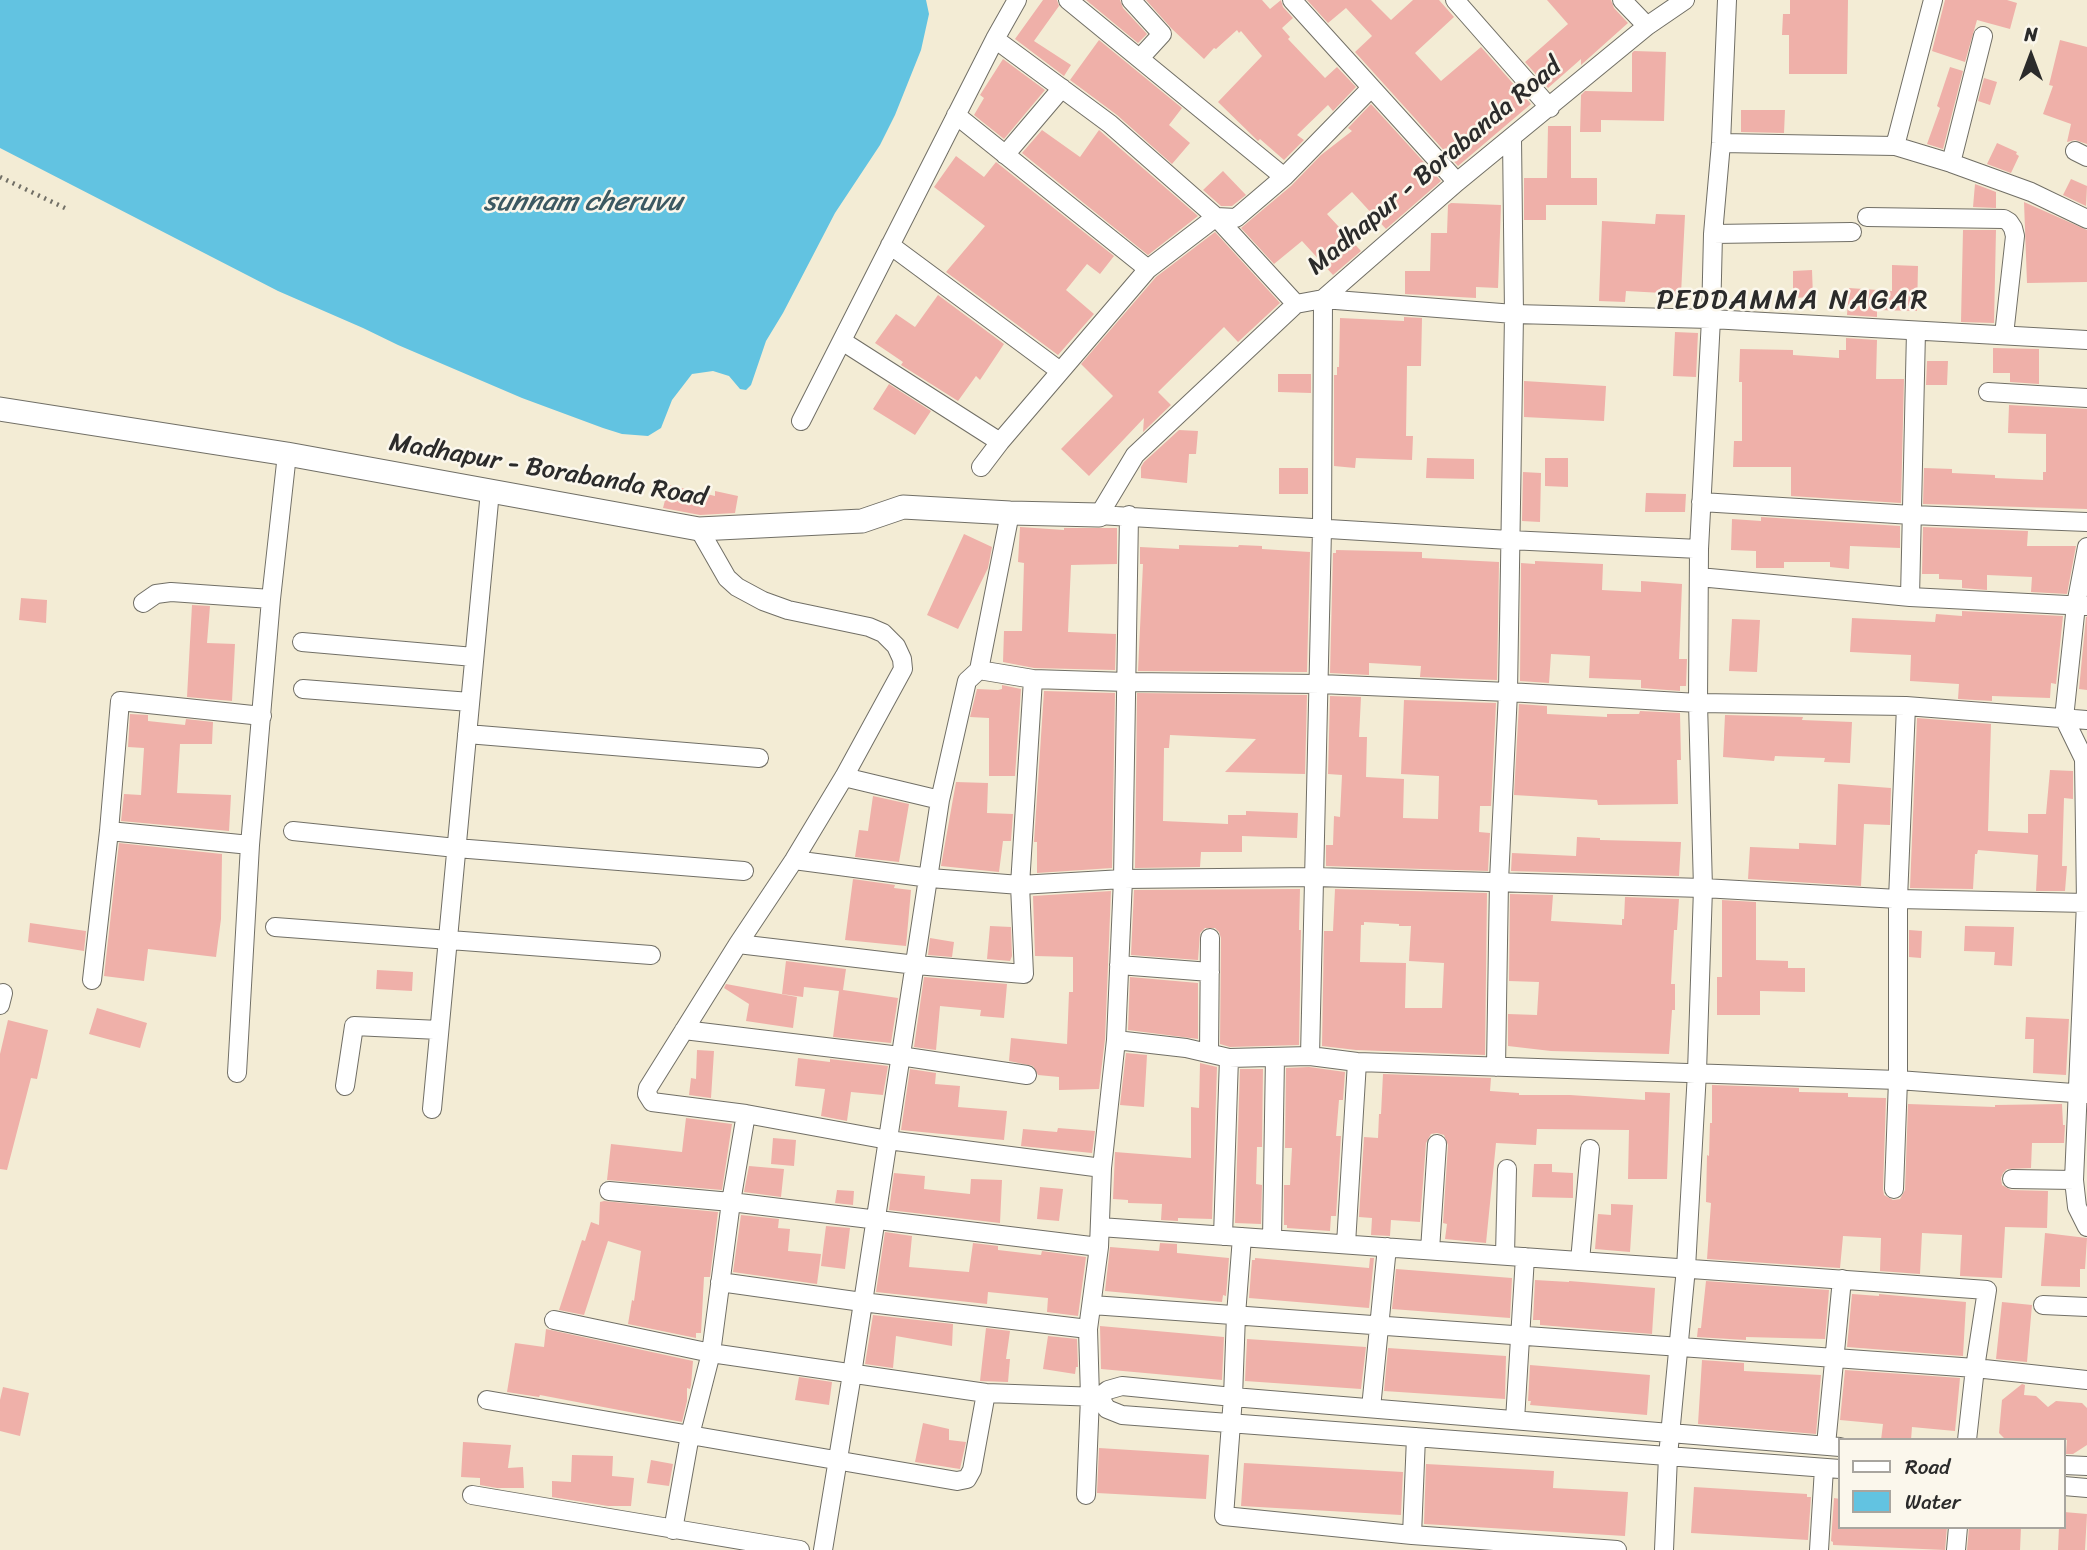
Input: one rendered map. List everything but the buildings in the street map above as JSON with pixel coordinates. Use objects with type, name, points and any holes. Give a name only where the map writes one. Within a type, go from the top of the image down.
[{"type":"street","points":[[801,421],[1017,0]]},
{"type":"street","points":[[1069,0],[1284,177]]},
{"type":"street","points":[[1131,0],[1163,34],[1140,58]]},
{"type":"street","points":[[1292,0],[1457,182]]},
{"type":"street","points":[[1455,0],[1550,107]]},
{"type":"street","points":[[1622,0],[1647,26]]},
{"type":"street","name":"Madhapur - Borabanda Road","points":[[0,409],[287,454],[702,528],[862,521],[903,506],[1099,515],[1135,455],[1296,303],[1323,299],[1512,136],[1647,26],[1685,0]]},
{"type":"street","points":[[1664,1550],[1668,1456],[1686,1268],[1697,1072],[1703,888],[1698,702],[1699,549],[1727,0]]},
{"type":"street","points":[[1895,146],[1933,0]]},
{"type":"street","points":[[1951,163],[1983,36]]},
{"type":"street","points":[[995,39],[1110,124],[1216,217],[1296,303]]},
{"type":"street","points":[[1005,155],[1062,88]]},
{"type":"street","points":[[981,467],[1148,269],[1216,217],[1236,218],[1284,177],[1371,88]]},
{"type":"street","points":[[956,115],[1148,269]]},
{"type":"street","points":[[1496,1067],[1499,881],[1508,692],[1514,314],[1512,136]]},
{"type":"street","points":[[1721,143],[1895,146],[2031,192],[2087,219]]},
{"type":"street","points":[[1867,217],[2004,219],[2009,222],[2015,236],[2004,335]]},
{"type":"street","points":[[1713,234],[1852,232]]},
{"type":"street","points":[[890,245],[1060,371]]},
{"type":"street","points":[[1310,1056],[1320,684],[1323,299],[1514,314],[1711,319],[2087,340]]},
{"type":"street","points":[[1910,597],[1916,331]]},
{"type":"street","points":[[842,341],[1000,442]]},
{"type":"street","points":[[1988,392],[2087,398]]},
{"type":"street","points":[[237,1073],[250,845],[271,599],[287,454]]},
{"type":"street","points":[[432,1109],[490,491]]},
{"type":"street","points":[[1701,502],[2087,522]]},
{"type":"street","points":[[823,1550],[930,878],[940,800],[967,681],[979,670],[1010,513]]},
{"type":"street","points":[[1099,515],[1699,549]]},
{"type":"street","points":[[1086,1495],[1094,1397],[1088,1329],[1099,1247],[1102,1168],[1116,1040],[1123,879],[1129,515]]},
{"type":"street","points":[[702,528],[727,578],[737,587],[762,601],[788,610],[869,626],[883,633],[896,646],[903,669],[844,777],[794,860],[684,1030],[648,1088],[647,1094],[652,1101],[746,1114],[888,1140],[1102,1168]]},
{"type":"street","points":[[2087,547],[2082,606],[2064,718],[2084,759],[2086,903],[2083,1093],[2074,1180],[2077,1207],[2087,1227]]},
{"type":"street","points":[[1699,577],[1910,597],[2082,606]]},
{"type":"street","points":[[143,603],[156,594],[171,592],[271,599]]},
{"type":"street","points":[[302,642],[474,657]]},
{"type":"street","points":[[979,670],[1033,679],[1320,684],[1698,702],[1906,706],[2087,720]]},
{"type":"street","points":[[738,944],[916,965],[1024,974],[1020,885],[1033,679]]},
{"type":"street","points":[[303,689],[470,702]]},
{"type":"street","points":[[92,980],[120,701],[262,716]]},
{"type":"street","points":[[1894,1189],[1898,1080],[1898,899],[1906,706]]},
{"type":"street","points":[[467,734],[759,758]]},
{"type":"street","points":[[844,777],[940,800]]},
{"type":"street","points":[[109,831],[250,845]]},
{"type":"street","points":[[293,831],[456,848],[744,871]]},
{"type":"street","points":[[794,860],[930,878],[1020,885],[1123,879],[1315,877],[1703,888],[1898,899],[2086,903]]},
{"type":"street","points":[[275,927],[650,955]]},
{"type":"street","points":[[1209,1053],[1210,938]]},
{"type":"street","points":[[1119,965],[1210,972]]},
{"type":"street","points":[[345,1086],[354,1026],[439,1030]]},
{"type":"street","points":[[684,1030],[900,1056],[1027,1076]]},
{"type":"street","points":[[1116,1040],[1186,1048],[1229,1058],[1310,1056],[1357,1062],[1898,1080],[2083,1093]]},
{"type":"street","points":[[1223,1236],[1229,1058]]},
{"type":"street","points":[[1272,1239],[1275,1058]]},
{"type":"street","points":[[1346,1244],[1357,1062]]},
{"type":"street","points":[[673,1530],[690,1435],[711,1353],[746,1114]]},
{"type":"street","points":[[1430,1250],[1437,1144]]},
{"type":"street","points":[[1580,1261],[1590,1149]]},
{"type":"street","points":[[1504,1255],[1507,1169]]},
{"type":"street","points":[[2012,1179],[2074,1180]]},
{"type":"street","points":[[609,1191],[731,1202],[1099,1247]]},
{"type":"street","points":[[1100,1227],[1987,1290],[1967,1438]]},
{"type":"street","points":[[1242,1237],[1224,1516],[1412,1535],[1476,1545],[1617,1550]]},
{"type":"street","points":[[1371,1408],[1387,1247]]},
{"type":"street","points":[[1516,1420],[1525,1257]]},
{"type":"street","points":[[554,1320],[711,1353],[986,1393],[1094,1397],[1122,1386],[1833,1446],[1834,1358],[1842,1279]]},
{"type":"street","points":[[720,1282],[1088,1329]]},
{"type":"street","points":[[1092,1304],[1975,1368],[2087,1380]]},
{"type":"street","points":[[2043,1304],[2087,1307]]},
{"type":"street","points":[[487,1400],[957,1481],[967,1479],[972,1470],[986,1393]]},
{"type":"street","points":[[1094,1397],[1107,1409],[1122,1415],[1832,1469],[1819,1550]]},
{"type":"street","points":[[1412,1535],[1416,1437]]},
{"type":"street","points":[[2066,1465],[2087,1466]]},
{"type":"street","points":[[2066,1486],[2087,1488]]},
{"type":"street","points":[[472,1495],[800,1550]]},
{"type":"street","points":[[1956,1550],[1958,1529]]},
{"type":"path","points":[[0,177],[67,209]]},
{"type":"water","name":"sunnam cheruvu","points":[[0,0],[926,0],[929,14],[921,50],[895,115],[880,145],[835,213],[766,341],[751,385],[746,390],[740,389],[729,376],[713,371],[692,374],[672,400],[661,428],[648,436],[622,434],[603,428],[522,398],[398,345],[278,291],[0,148]]},
{"type":"district","name":"PEDDAMMA NAGAR","points":[[1793,301]]}]
